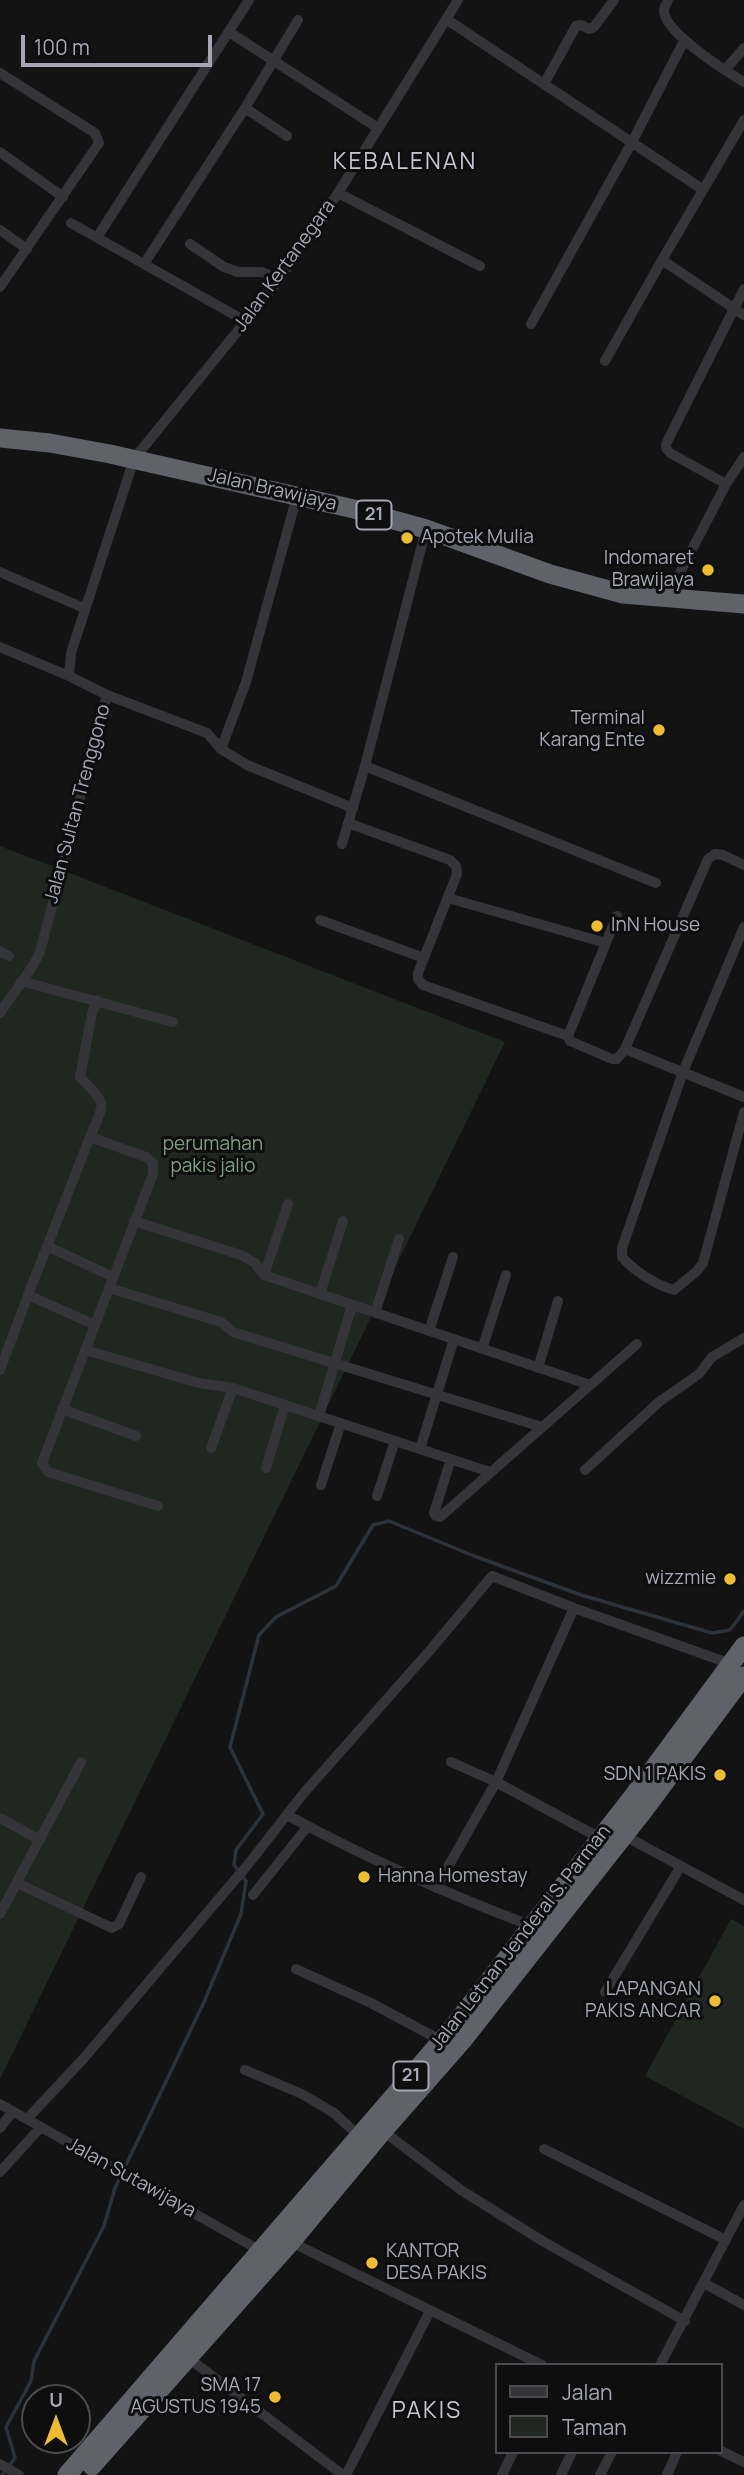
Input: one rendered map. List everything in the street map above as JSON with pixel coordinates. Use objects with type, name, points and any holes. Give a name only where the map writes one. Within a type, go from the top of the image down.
[{"type":"highway","name":"Jalan Brawijaya","points":[[0,427],[44,430],[354,509],[426,529],[550,574],[622,594],[744,604]]},
{"type":"highway","name":"Jalan Brawijaya","points":[[0,438],[137,454],[406,513],[576,571],[625,583],[744,593]]},
{"type":"highway","name":"Jalan Letnan Jenderal S. Parman","points":[[84,2475],[291,2242],[383,2131],[462,2042],[622,1835],[739,1663]]},
{"type":"highway","name":"Jalan Letnan Jenderal S. Parman","points":[[67,2475],[442,2041],[739,1663]]},
{"type":"street","points":[[98,236],[249,0]]},
{"type":"street","name":"Jalan Kertanegara","points":[[137,454],[279,280],[338,193],[458,0]]},
{"type":"street","points":[[544,83],[576,26],[581,24],[589,29],[594,27],[614,0]]},
{"type":"street","points":[[668,0],[664,8],[665,14],[684,41],[734,59],[744,82]]},
{"type":"street","points":[[446,19],[702,189]]},
{"type":"street","points":[[144,264],[245,108],[298,20]]},
{"type":"street","points":[[229,32],[378,128]]},
{"type":"street","points":[[531,324],[632,142],[684,41]]},
{"type":"street","points":[[0,287],[97,146],[97,136],[2,79]]},
{"type":"street","points":[[245,108],[287,136]]},
{"type":"street","points":[[605,361],[744,120]]},
{"type":"street","points":[[0,152],[63,197]]},
{"type":"street","points":[[338,193],[480,266]]},
{"type":"street","points":[[71,223],[247,321]]},
{"type":"street","points":[[0,230],[27,249]]},
{"type":"street","points":[[190,244],[224,267],[238,272],[262,272],[279,280]]},
{"type":"street","points":[[662,260],[744,316]]},
{"type":"street","points":[[726,484],[670,453],[666,448],[744,289]]},
{"type":"street","points":[[69,676],[71,653],[84,608],[137,454]]},
{"type":"street","points":[[672,588],[726,484],[744,457]]},
{"type":"street","points":[[221,749],[246,682],[297,496]]},
{"type":"street","points":[[342,844],[365,766],[426,529]]},
{"type":"street","points":[[0,572],[84,608]]},
{"type":"street","name":"Jalan Sultan Trenggono","points":[[0,647],[107,695],[40,952],[34,966],[0,1013]]},
{"type":"street","points":[[107,695],[207,733],[221,749],[247,765],[353,808]]},
{"type":"street","points":[[365,766],[656,883]]},
{"type":"street","points":[[348,823],[450,860],[456,866],[457,874],[418,979],[423,985],[568,1035]]},
{"type":"street","points":[[617,916],[568,1035],[570,1041],[612,1059],[617,1059],[625,1049],[708,859],[715,854],[723,855],[744,865]]},
{"type":"street","points":[[448,898],[606,943]]},
{"type":"street","points":[[320,920],[424,958]]},
{"type":"street","points":[[744,927],[683,1072],[621,1248],[621,1257],[627,1263],[665,1287],[674,1290],[681,1286],[703,1263],[744,1112]]},
{"type":"street","points":[[21,981],[173,1022]]},
{"type":"street","points":[[0,1370],[90,1137],[103,1112],[103,1104],[80,1077],[97,1000]]},
{"type":"street","points":[[625,1049],[744,1097]]},
{"type":"street","points":[[90,1137],[146,1157],[153,1164],[153,1174],[42,1464],[48,1472],[158,1506]]},
{"type":"street","points":[[264,1275],[288,1203]]},
{"type":"street","points":[[134,1221],[241,1255],[255,1264],[264,1275],[590,1385]]},
{"type":"street","points":[[320,1294],[343,1221]]},
{"type":"street","points":[[375,1313],[399,1238]]},
{"type":"street","points":[[47,1246],[111,1282],[221,1322],[233,1332],[542,1427]]},
{"type":"street","points":[[429,1331],[453,1257]]},
{"type":"street","points":[[482,1349],[506,1275]]},
{"type":"street","points":[[29,1295],[95,1325]]},
{"type":"street","points":[[537,1368],[558,1301]]},
{"type":"street","points":[[319,1416],[352,1305]]},
{"type":"street","points":[[585,1470],[659,1402],[699,1374],[712,1357],[744,1338]]},
{"type":"street","points":[[420,1449],[454,1339]]},
{"type":"street","points":[[451,1460],[434,1513],[440,1517],[637,1344]]},
{"type":"street","points":[[85,1350],[199,1383],[233,1388],[491,1472]]},
{"type":"street","points":[[211,1448],[233,1388]]},
{"type":"street","points":[[266,1468],[285,1405]]},
{"type":"street","points":[[62,1409],[136,1436]]},
{"type":"street","points":[[321,1485],[341,1423]]},
{"type":"street","points":[[377,1496],[395,1441]]},
{"type":"street","points":[[27,2119],[84,2058],[250,1862],[286,1815],[492,1576],[574,1608],[739,1663]]},
{"type":"street","points":[[436,1888],[495,1782],[574,1608]]},
{"type":"street","points":[[0,1914],[81,1762]]},
{"type":"street","points":[[451,1762],[495,1782],[600,1839]]},
{"type":"street","points":[[286,1815],[375,1861],[532,1926]]},
{"type":"street","points":[[0,1818],[40,1840]]},
{"type":"street","points":[[253,1895],[308,1826]]},
{"type":"street","points":[[622,1835],[744,1900]]},
{"type":"street","points":[[605,1992],[681,1866]]},
{"type":"street","points":[[17,1883],[112,1928],[119,1924],[141,1877]]},
{"type":"street","points":[[296,1969],[371,2003],[442,2041]]},
{"type":"street","points":[[244,2070],[302,2094],[334,2113],[359,2136]]},
{"type":"street","name":"Jalan Sutawijaya","points":[[0,2104],[261,2251]]},
{"type":"street","points":[[0,2128],[13,2112]]},
{"type":"street","points":[[0,2172],[41,2127]]},
{"type":"street","points":[[383,2131],[461,2190],[544,2242],[685,2320]]},
{"type":"street","points":[[544,2149],[726,2240]]},
{"type":"street","points":[[661,2363],[744,2206]]},
{"type":"street","points":[[291,2242],[538,2363]]},
{"type":"street","points":[[704,2283],[744,2305]]},
{"type":"street","points":[[187,2357],[344,2475],[430,2311]]},
{"type":"street","points":[[723,2452],[744,2462]]},
{"type":"street","points":[[502,2475],[512,2454]]},
{"type":"street","points":[[561,2475],[571,2454]]},
{"type":"street","points":[[600,2475],[611,2454]]},
{"type":"street","points":[[667,2475],[676,2454]]},
{"type":"street","points":[[0,2464],[17,2474]]},
{"type":"green space","name":"perumahan pakis jalio","points":[[0,846],[505,1042],[0,2079]]},
{"type":"green space","name":"LAPANGAN PAKIS ANCAR","points":[[731,1919],[744,1926],[744,2129],[645,2076]]},
{"type":"waterway","points":[[2,2475],[15,2458],[6,2427],[31,2381],[34,2361],[104,2226],[115,2188],[204,2002],[241,1914],[246,1881],[234,1865],[236,1850],[263,1814],[230,1747],[259,1635],[276,1617],[336,1586],[373,1525],[389,1521],[581,1595],[712,1633],[730,1630],[744,1611]]},
{"type":"place","name":"Apotek Mulia","points":[[407,538]]},
{"type":"place","name":"Indomaret Brawijaya","points":[[708,570]]},
{"type":"place","name":"Terminal Karang Ente","points":[[659,730]]},
{"type":"place","name":"InN House","points":[[597,926]]},
{"type":"place","name":"wizzmie","points":[[730,1579]]},
{"type":"place","name":"SDN 1 PAKIS","points":[[720,1775]]},
{"type":"place","name":"Hanna Homestay","points":[[364,1877]]},
{"type":"place","name":"LAPANGAN PAKIS ANCAR","points":[[715,2001]]},
{"type":"place","name":"KANTOR DESA PAKIS","points":[[372,2263]]},
{"type":"place","name":"SMA 17 AGUSTUS 1945","points":[[275,2397]]},
{"type":"district","name":"KEBALENAN","points":[[405,163]]},
{"type":"district","name":"PAKIS","points":[[427,2412]]}]
